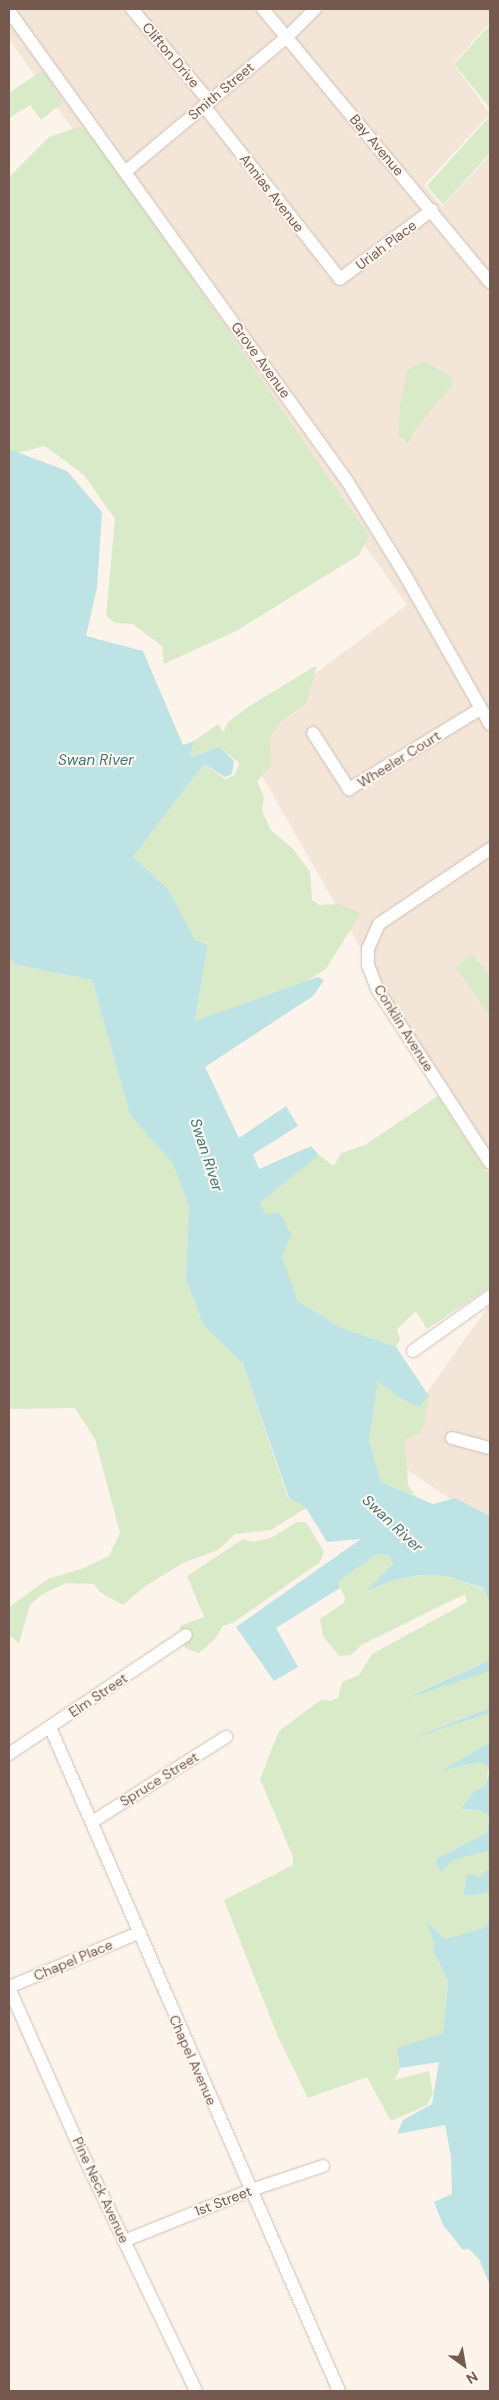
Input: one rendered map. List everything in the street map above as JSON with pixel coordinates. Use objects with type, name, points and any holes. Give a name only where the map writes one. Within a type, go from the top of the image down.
[{"type":"street","name":"Clifton Drive","points":[[132,9],[207,104]]},
{"type":"street","name":"Bay Avenue","points":[[263,9],[490,282]]},
{"type":"street","name":"Smith Street","points":[[125,172],[287,37],[315,9]]},
{"type":"street","name":"Grove Avenue","points":[[9,11],[347,481],[405,575],[490,724]]},
{"type":"street","name":"Annias Avenue","points":[[207,104],[340,279]]},
{"type":"street","name":"Uriah Place","points":[[340,279],[432,210]]},
{"type":"street","name":"Wheeler Court","points":[[313,733],[349,789],[480,709]]},
{"type":"street","name":"Conklin Avenue","points":[[490,849],[379,924],[371,938],[368,957],[377,989],[490,1163]]},
{"type":"street","points":[[413,1351],[490,1296]]},
{"type":"street","points":[[452,1438],[490,1448]]},
{"type":"street","name":"Elm Street","points":[[9,1754],[186,1635]]},
{"type":"street","name":"Chapel Avenue","points":[[50,1727],[338,2391]]},
{"type":"street","name":"Spruce Street","points":[[92,1822],[226,1737]]},
{"type":"street","name":"Chapel Place","points":[[9,1988],[138,1933]]},
{"type":"street","name":"Pine Neck Avenue","points":[[9,1988],[124,2240],[196,2391]]},
{"type":"street","name":"1st Street","points":[[124,2240],[251,2190],[323,2166]]},
{"type":"shaded area","points":[[9,9],[490,9],[490,23],[453,63],[490,114],[424,185],[442,207],[490,155],[490,1175],[237,732],[407,605],[9,39]]},
{"type":"shaded area","points":[[490,1304],[490,1525],[383,1454]]},
{"type":"green space","points":[[490,25],[490,108],[454,64]]},
{"type":"green space","points":[[43,70],[63,102],[41,120],[30,105],[9,118],[9,93]]},
{"type":"green space","points":[[490,116],[490,153],[443,205],[427,186]]},
{"type":"green space","points":[[82,126],[100,145],[369,536],[359,555],[238,630],[164,664],[162,646],[133,624],[115,623],[106,616],[115,519],[84,475],[45,446],[18,453],[9,449],[9,177],[49,137]]},
{"type":"green space","points":[[424,361],[451,377],[453,384],[417,427],[408,444],[398,435],[400,406],[407,370]]},
{"type":"green space","points":[[317,665],[306,704],[282,720],[270,737],[271,766],[257,781],[264,797],[262,811],[271,830],[293,849],[310,872],[312,900],[319,905],[340,904],[361,913],[326,969],[297,987],[195,1022],[208,945],[195,940],[169,890],[133,857],[204,764],[225,779],[235,775],[239,763],[220,747],[190,757],[194,741],[218,724],[223,732],[228,722],[248,707]]},
{"type":"green space","points":[[472,953],[490,977],[490,1016],[456,968]]},
{"type":"green space","points":[[9,958],[17,965],[92,980],[130,1115],[173,1164],[189,1207],[186,1279],[203,1325],[243,1364],[288,1498],[306,1508],[271,1530],[235,1534],[218,1550],[183,1563],[144,1587],[123,1605],[100,1592],[94,1584],[66,1583],[41,1595],[30,1605],[19,1643],[9,1635],[9,1607],[48,1579],[84,1568],[109,1556],[120,1533],[95,1439],[75,1408],[9,1409]]},
{"type":"green space","points":[[438,1096],[490,1176],[490,1287],[427,1329],[416,1311],[397,1329],[400,1339],[396,1347],[340,1327],[298,1301],[260,1203],[319,1155],[334,1166],[341,1153],[365,1145]]},
{"type":"green space","points":[[378,1380],[400,1398],[419,1407],[429,1396],[425,1423],[419,1433],[405,1440],[408,1485],[415,1496],[381,1482],[369,1440]]},
{"type":"green space","points":[[297,1522],[306,1522],[324,1552],[320,1562],[234,1622],[223,1626],[215,1639],[199,1653],[185,1648],[180,1626],[204,1617],[187,1576],[243,1539],[253,1542],[271,1538]]},
{"type":"green space","points":[[378,1554],[389,1555],[393,1564],[366,1593],[394,1580],[419,1575],[447,1576],[483,1589],[490,1605],[490,1660],[410,1696],[490,1671],[490,1708],[414,1737],[490,1713],[490,1742],[443,1770],[479,1762],[490,1766],[484,1787],[462,1810],[481,1811],[490,1817],[486,1833],[436,1859],[440,1873],[454,1860],[489,1851],[489,1868],[479,1877],[467,1873],[463,1896],[490,1893],[490,1921],[483,1928],[445,1939],[427,1922],[434,1943],[433,1950],[448,1981],[443,2033],[397,2049],[400,2068],[395,2080],[429,2071],[433,2093],[427,2105],[391,2121],[367,2077],[308,2098],[278,2037],[224,1900],[293,1865],[293,1857],[260,1779],[279,1731],[322,1699],[330,1701],[338,1698],[342,1682],[359,1675],[372,1654],[467,1602],[465,1594],[361,1645],[351,1655],[339,1656],[323,1636],[320,1619],[344,1603],[345,1597],[337,1581]]},
{"type":"water","name":"Swan River","points":[[9,449],[67,471],[102,512],[97,588],[86,636],[143,651],[183,745],[194,741],[190,757],[220,747],[234,761],[232,774],[225,777],[204,764],[133,857],[169,890],[195,940],[208,945],[195,1021],[318,977],[324,980],[313,996],[205,1067],[239,1138],[286,1106],[298,1126],[253,1154],[259,1169],[311,1146],[319,1155],[260,1203],[266,1215],[279,1212],[291,1234],[282,1257],[298,1301],[340,1327],[396,1347],[429,1396],[419,1407],[400,1398],[378,1381],[369,1440],[381,1482],[433,1504],[455,1498],[490,1516],[490,1605],[483,1588],[447,1576],[419,1575],[394,1580],[364,1593],[393,1564],[389,1555],[378,1554],[338,1581],[340,1588],[276,1628],[298,1667],[274,1681],[236,1627],[361,1539],[327,1542],[306,1508],[289,1498],[243,1364],[203,1325],[186,1279],[189,1207],[173,1164],[130,1115],[92,980],[17,965],[9,958]]},
{"type":"water","points":[[490,1660],[490,1671],[404,1699]]},
{"type":"water","points":[[490,1708],[490,1713],[401,1742]]},
{"type":"water","points":[[490,1742],[490,1766],[479,1762],[441,1771]]},
{"type":"water","points":[[490,1772],[490,1817],[481,1811],[461,1809],[475,1790],[484,1787]]},
{"type":"water","points":[[490,1817],[490,1893],[463,1896],[467,1873],[479,1877],[489,1868],[488,1851],[454,1860],[440,1873],[436,1859],[486,1833]]},
{"type":"water","points":[[426,1921],[445,1939],[483,1928],[490,1921],[490,2285],[479,2259],[469,2249],[463,2250],[443,2225],[434,2202],[452,2194],[451,2156],[445,2125],[397,2134],[403,2120],[432,2104],[439,2062],[400,2068],[397,2048],[443,2033],[448,1981],[433,1950],[434,1943]]}]
